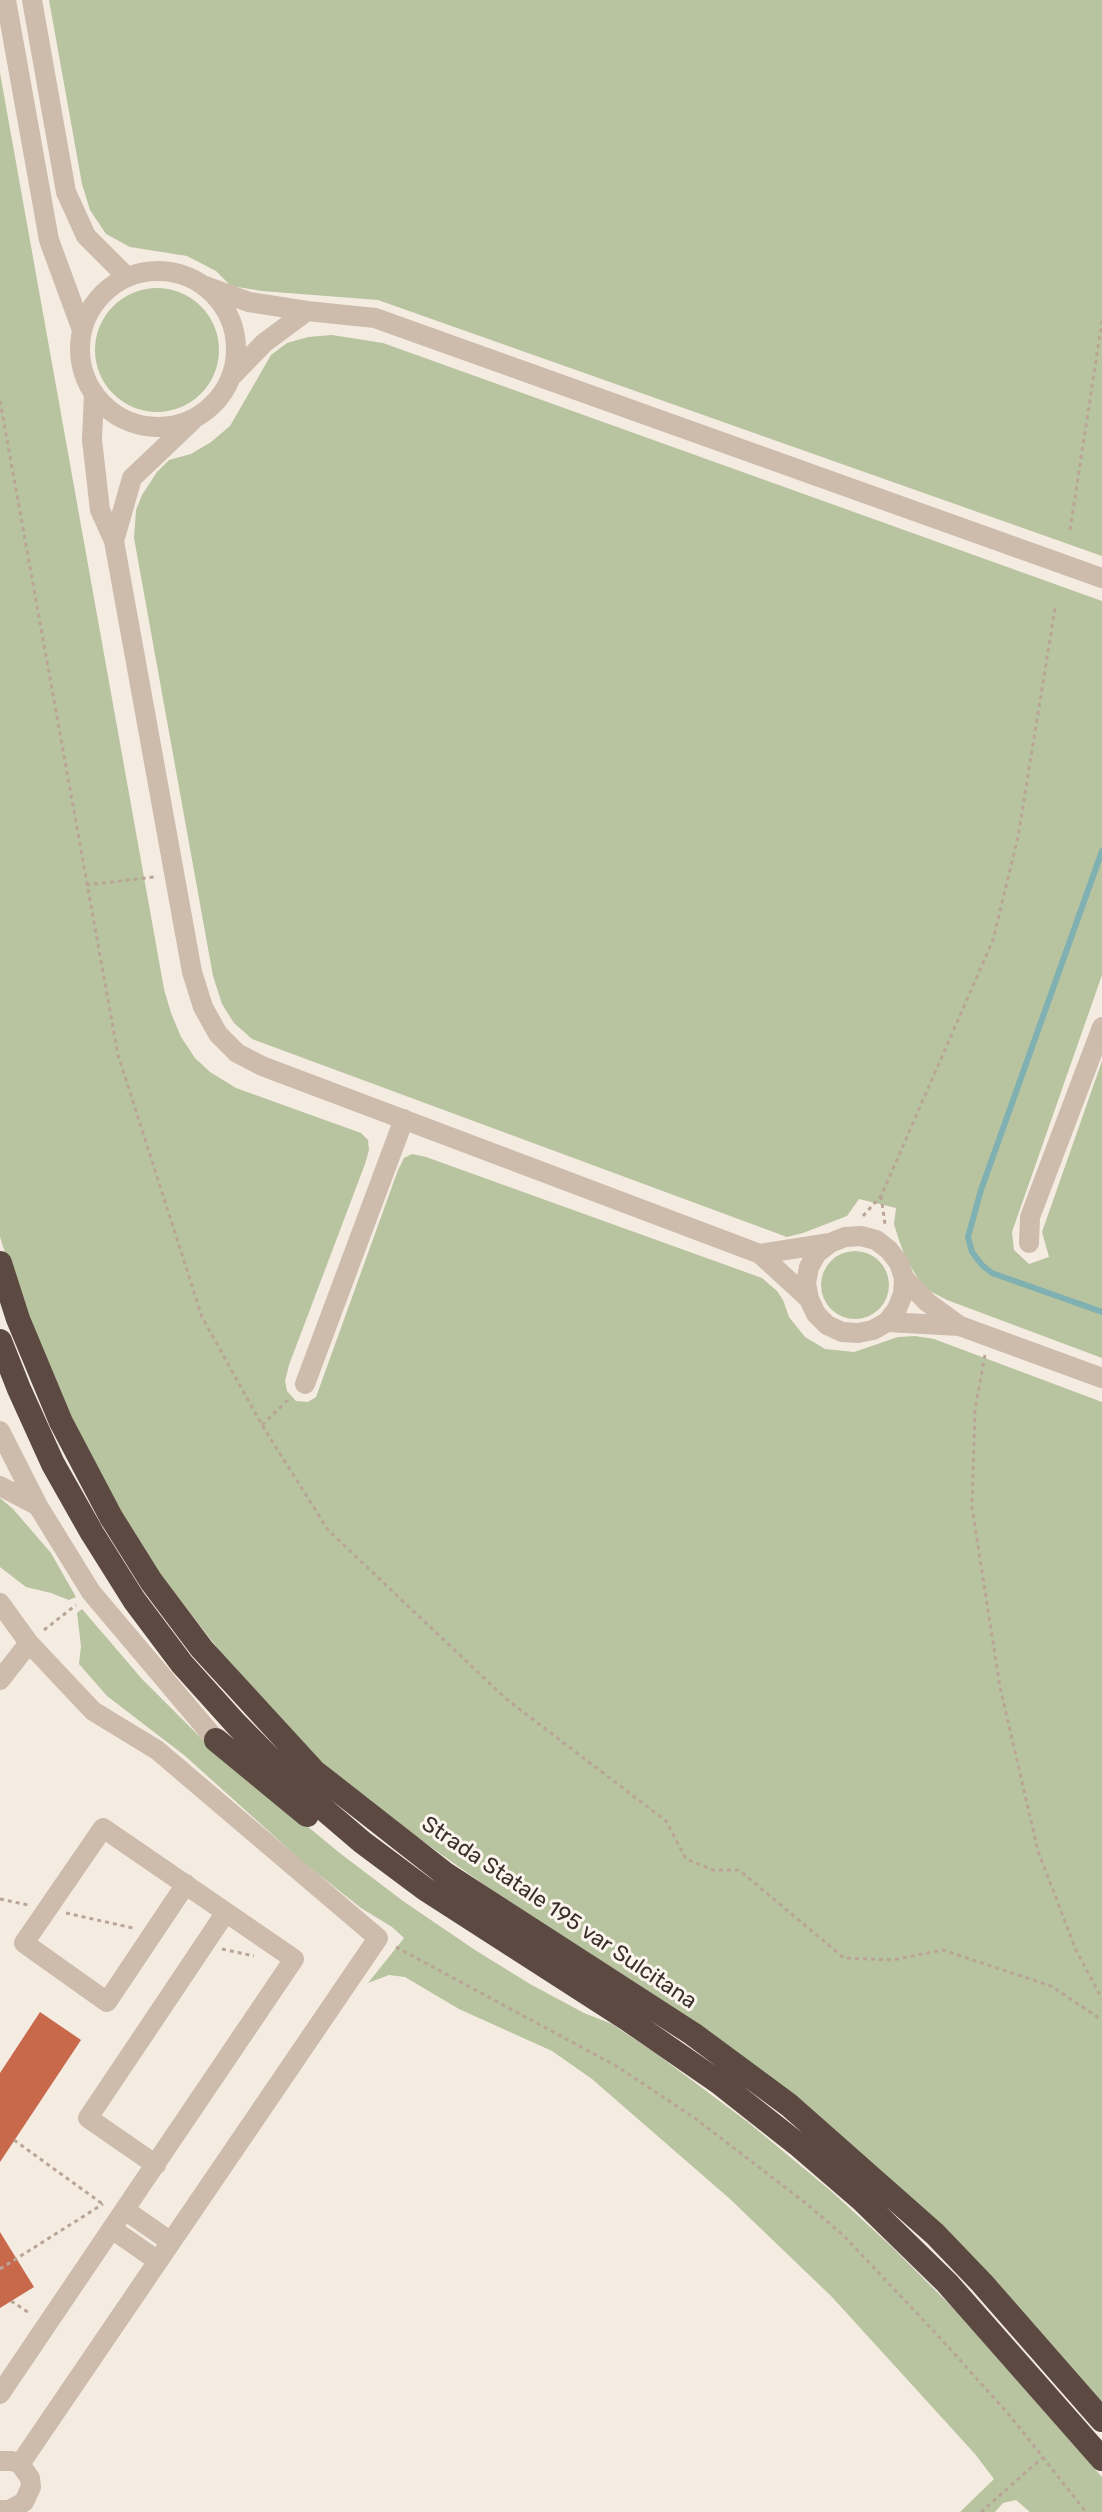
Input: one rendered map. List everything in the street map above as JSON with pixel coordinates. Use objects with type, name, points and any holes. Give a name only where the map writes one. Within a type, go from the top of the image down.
[{"type":"highway","name":"Strada Statale 195 var Sulcitana","points":[[0,1263],[18,1319],[61,1422],[111,1517],[151,1581],[202,1649],[315,1772],[444,1873],[693,2034],[789,2105],[935,2234],[1102,2420]]},
{"type":"highway","points":[[0,1341],[53,1464],[134,1600],[182,1664],[300,1789],[362,1842],[425,1889],[651,2035],[721,2084],[797,2144],[862,2200],[947,2283],[1102,2459]]},
{"type":"highway","points":[[216,1740],[364,1862],[397,1885],[425,1889]]},
{"type":"street","points":[[6,0],[49,240],[82,330]]},
{"type":"street","points":[[32,0],[66,192],[86,236],[127,277]]},
{"type":"street","points":[[195,418],[180,425],[140,425],[117,416],[94,393],[86,379],[80,354],[82,330],[98,298],[127,277],[153,270],[193,279],[216,295],[231,319],[237,347],[233,375]]},
{"type":"street","points":[[205,286],[249,302],[375,318],[1102,578]]},
{"type":"street","points":[[114,541],[132,478],[218,400],[233,375],[264,343],[307,311]]},
{"type":"street","points":[[94,393],[92,440],[100,510],[114,541],[192,972],[203,1007],[218,1034],[237,1053],[262,1066],[760,1254],[809,1299]]},
{"type":"street","points":[[1029,1243],[1030,1217],[1102,1027]]},
{"type":"street","points":[[305,1384],[404,1119]]},
{"type":"street","points":[[760,1254],[830,1243],[845,1237],[861,1236],[876,1240],[894,1256],[904,1278],[927,1302],[960,1326]]},
{"type":"street","points":[[830,1243],[817,1253],[809,1267],[806,1283],[816,1314],[827,1325],[842,1332],[858,1333],[873,1330],[887,1322],[903,1294],[904,1278]]},
{"type":"street","points":[[887,1322],[960,1326],[1102,1378]]},
{"type":"street","points":[[0,1431],[38,1506],[91,1592],[216,1740]]},
{"type":"street","points":[[0,1486],[38,1506]]},
{"type":"street","points":[[0,1603],[29,1643],[93,1711],[157,1750],[378,1938],[158,2261],[10,2462],[30,2478],[29,2495],[17,2508],[0,2510]]},
{"type":"street","points":[[0,1680],[29,1643]]},
{"type":"street","points":[[0,2394],[294,1959],[186,1884],[103,1828],[24,1943],[107,2002],[186,1884]]},
{"type":"street","points":[[156,2165],[88,2118],[226,1912]]},
{"type":"street","points":[[119,2219],[171,2242]]},
{"type":"street","points":[[119,2219],[158,2261]]},
{"type":"path","points":[[1070,530],[1102,321]]},
{"type":"path","points":[[0,401],[118,1055],[202,1317],[262,1425],[328,1530],[505,1698],[666,1821],[686,1859],[713,1870],[739,1870],[844,1958],[892,1960],[943,1950],[1051,1986],[1102,2020]]},
{"type":"path","points":[[881,1196],[993,940],[1018,837],[1055,608]]},
{"type":"path","points":[[86,885],[175,875]]},
{"type":"path","points":[[989,1335],[975,1410],[972,1507],[1000,1687],[1038,1851],[1076,1950],[1102,1999]]},
{"type":"path","points":[[262,1425],[305,1384]]},
{"type":"path","points":[[29,1643],[91,1592]]},
{"type":"path","points":[[0,1899],[153,1933]]},
{"type":"path","points":[[378,1938],[618,2067],[696,2119],[803,2201],[843,2235],[943,2341],[1011,2417],[1086,2512]]},
{"type":"path","points":[[204,1945],[258,1957]]},
{"type":"path","points":[[14,2140],[119,2219]]},
{"type":"path","points":[[0,2269],[103,2204]]},
{"type":"path","points":[[11,2301],[48,2324]]},
{"type":"path","points":[[981,2512],[1042,2458]]},
{"type":"green space","points":[[49,0],[1102,0],[1102,556],[378,300],[231,286],[216,271],[187,256],[130,247],[106,234],[90,210],[82,184]]},
{"type":"green space","points":[[0,73],[164,989],[171,1013],[181,1037],[195,1058],[210,1072],[236,1088],[361,1133],[368,1140],[365,1164],[289,1365],[285,1381],[287,1391],[296,1401],[308,1402],[316,1397],[398,1170],[404,1158],[412,1154],[762,1278],[777,1291],[789,1317],[805,1337],[825,1349],[854,1352],[898,1337],[934,1339],[1102,1402],[1102,2405],[940,2225],[808,2107],[712,2033],[486,1886],[414,1835],[321,1761],[222,1654],[153,1565],[107,1493],[74,1427],[15,1284],[0,1237]]},
{"type":"green space","points":[[157,288],[181,293],[201,306],[214,326],[219,350],[214,374],[201,394],[181,407],[157,412],[133,407],[113,394],[100,374],[95,350],[100,326],[113,306],[133,293]]},
{"type":"green space","points":[[332,335],[383,343],[1102,601],[1102,975],[1012,1232],[1014,1250],[1029,1264],[1049,1257],[1042,1232],[1102,1061],[1102,1358],[947,1300],[924,1288],[906,1259],[899,1240],[894,1224],[896,1208],[859,1199],[847,1216],[787,1237],[252,1039],[234,1023],[222,1004],[213,976],[134,538],[136,510],[157,472],[169,460],[191,454],[230,426],[271,355],[287,343]]},
{"type":"green space","points":[[848,1251],[862,1251],[874,1256],[884,1266],[889,1285],[884,1304],[874,1314],[862,1319],[848,1319],[836,1314],[826,1304],[821,1292],[821,1278],[826,1266],[836,1256]]},
{"type":"green space","points":[[0,1498],[51,1553],[76,1597],[69,1600],[26,1587],[0,1567]]},
{"type":"green space","points":[[82,1609],[142,1679],[207,1744],[341,1854],[475,1950],[530,1984],[612,2024],[658,2055],[749,2123],[831,2191],[953,2308],[1102,2477],[1102,2512],[1030,2512],[1016,2500],[1003,2503],[995,2512],[960,2512],[994,2479],[975,2454],[832,2297],[730,2199],[592,2079],[552,2051],[459,2009],[405,1977],[389,1975],[368,1983],[404,1938],[303,1862],[184,1755],[107,1696],[79,1664],[81,1646],[77,1613]]},
{"type":"building","points":[[40,2012],[81,2040],[0,2162],[0,2073]]},
{"type":"building","points":[[0,2232],[34,2287],[0,2308]]},
{"type":"waterway","points":[[1102,851],[981,1190],[968,1237],[972,1252],[992,1273],[1102,1312]]}]
